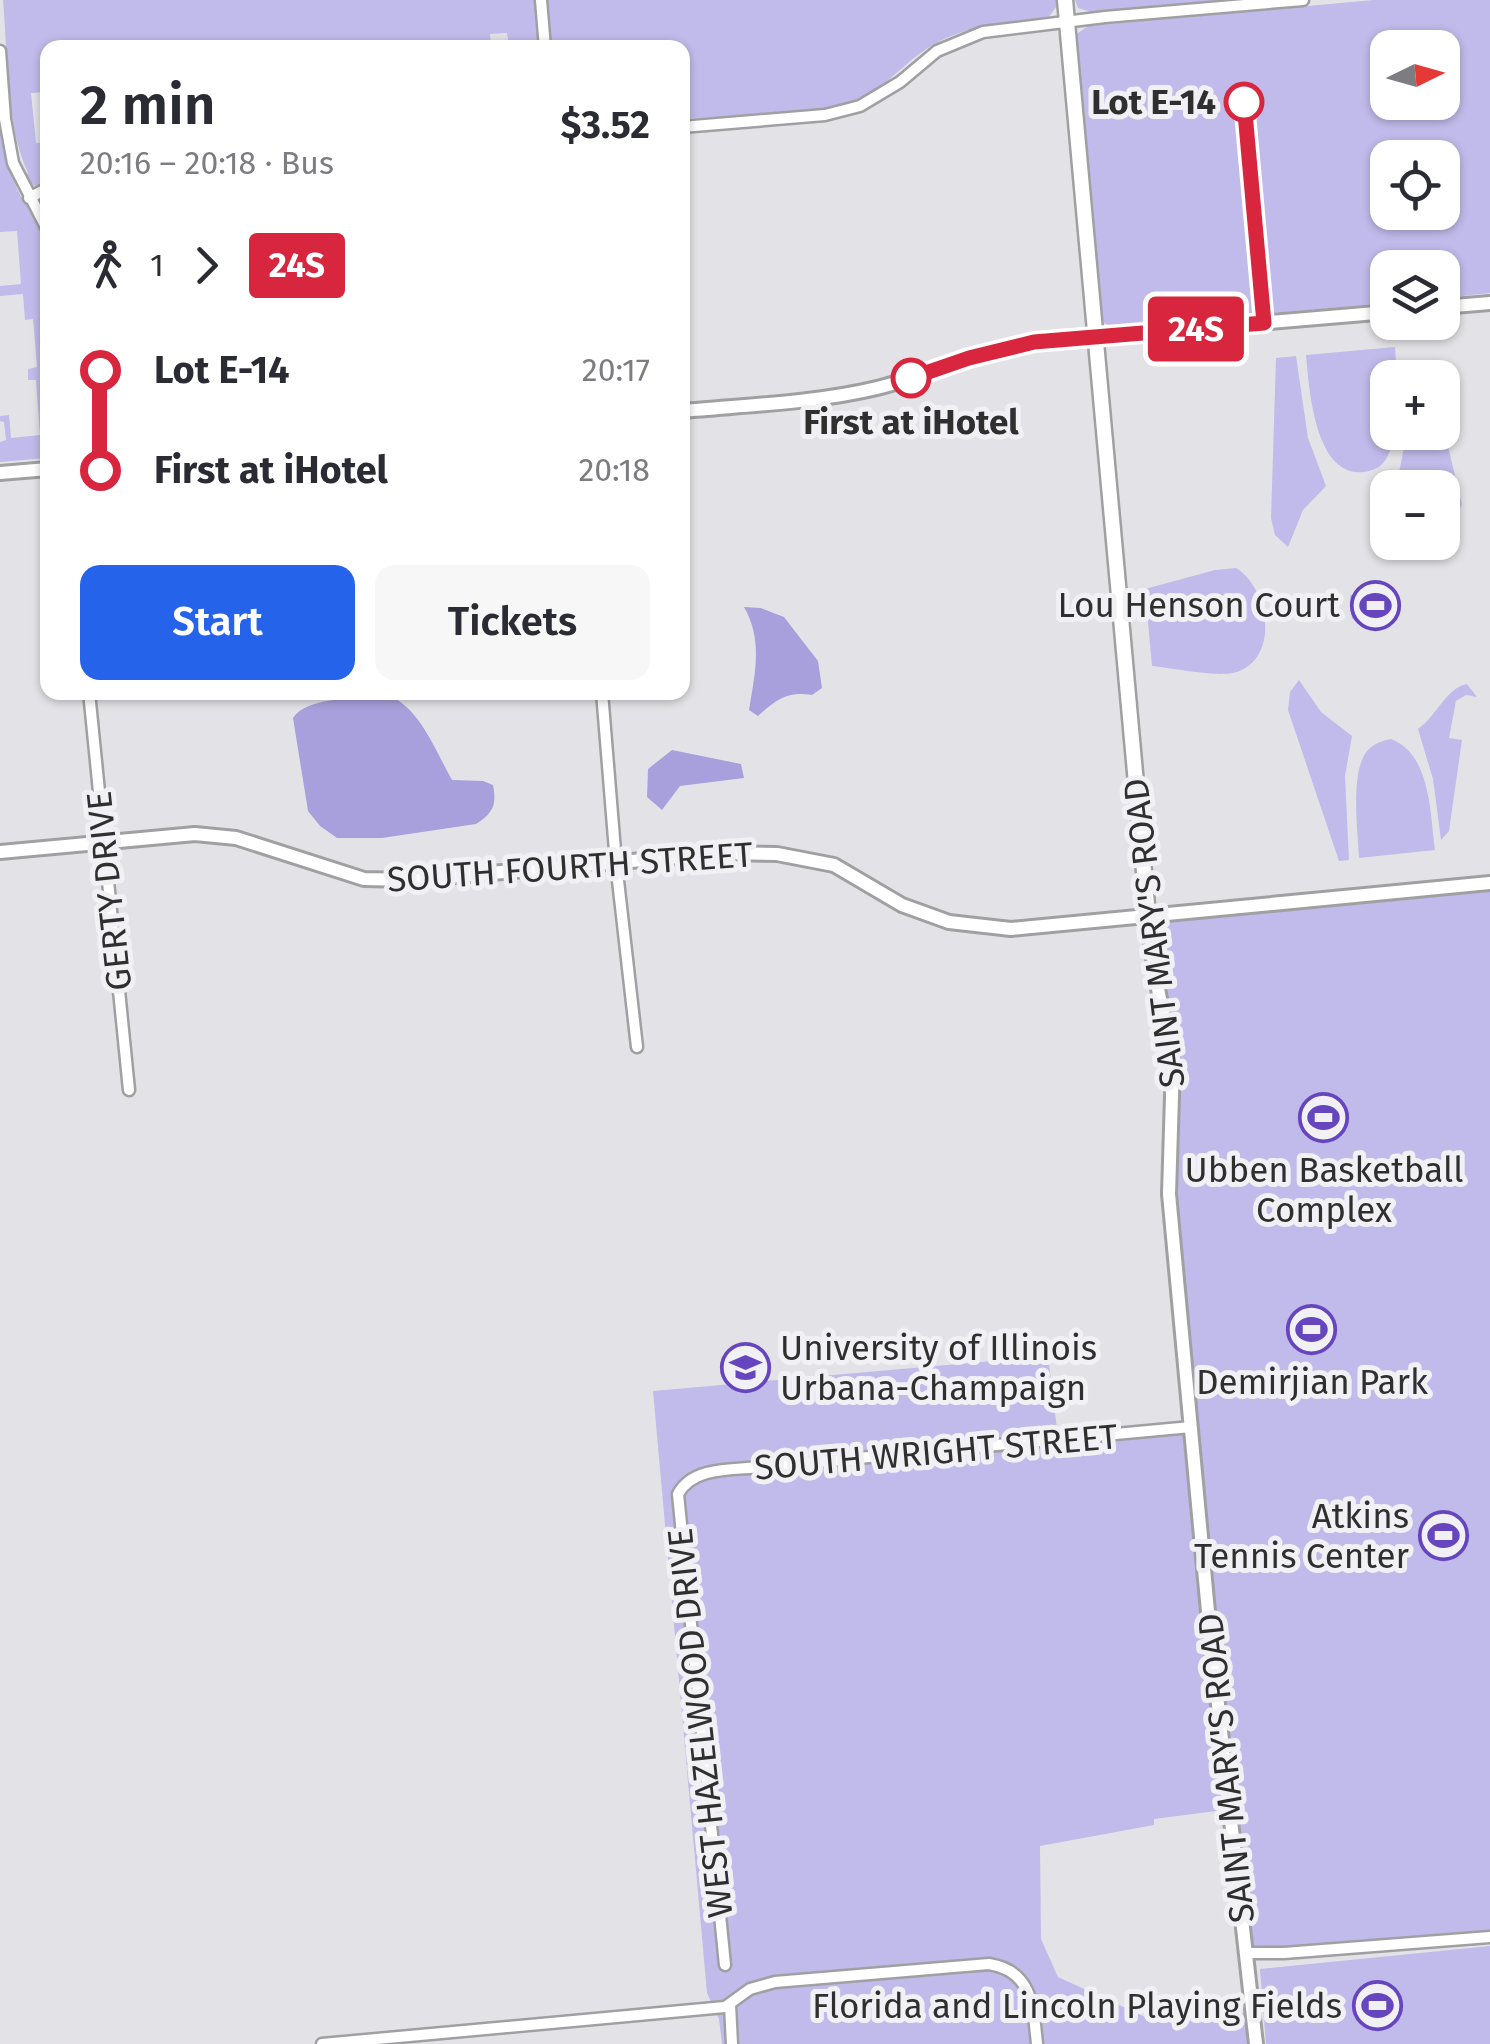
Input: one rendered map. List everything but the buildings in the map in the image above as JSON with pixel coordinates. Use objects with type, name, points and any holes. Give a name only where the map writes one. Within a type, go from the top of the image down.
[{"type":"main road","name":"SAINT MARY'S ROAD","points":[[1064,0],[1148,916]]},
{"type":"street","points":[[541,0],[544,40]]},
{"type":"street","points":[[690,125],[842,111],[874,99],[937,51],[969,36],[1066,21],[1303,0]]},
{"type":"street","points":[[0,50],[2,106],[14,163],[40,218]]},
{"type":"street","points":[[29,198],[40,192]]},
{"type":"street","points":[[1460,306],[1490,303]]},
{"type":"street","points":[[690,409],[850,393],[1018,344],[1370,313]]},
{"type":"street","points":[[0,473],[40,470]]},
{"type":"street","name":"GERTY DRIVE","points":[[90,700],[129,1090]]},
{"type":"street","points":[[603,700],[637,1047]]},
{"type":"street","name":"SOUTH FOURTH STREET","points":[[0,852],[195,834],[236,838],[364,879],[459,878],[725,852],[776,854],[834,865],[902,905],[949,922],[1011,929],[1490,883]]},
{"type":"street","name":"SAINT MARY'S ROAD","points":[[1148,916],[1154,974],[1174,1074],[1169,1194],[1256,2044]]},
{"type":"street","name":"SOUTH WRIGHT STREET","points":[[684,1483],[706,1473],[1190,1427]]},
{"type":"street","name":"WEST HAZELWOOD DRIVE","points":[[684,1483],[678,1494],[680,1527],[725,1965]]},
{"type":"street","points":[[1248,1953],[1490,1937]]},
{"type":"street","points":[[322,2044],[730,2005],[750,1989],[775,1982],[989,1964],[1014,1972],[1028,1988],[1037,2044]]},
{"type":"street","points":[[730,2005],[732,2044]]},
{"type":"shaded area","points":[[3,0],[537,0],[540,40],[508,40],[507,33],[490,34],[491,40],[40,40],[40,92],[31,93],[36,143],[40,143],[40,185],[34,186],[25,175],[28,173],[15,132]]},
{"type":"shaded area","points":[[546,0],[1056,0],[1048,18],[983,27],[937,43],[863,97],[791,113],[690,119],[690,40],[549,40]]},
{"type":"shaded area","points":[[1075,0],[1230,0],[1091,12],[1078,8]]},
{"type":"shaded area","points":[[1373,0],[1490,0],[1490,293],[1460,296],[1460,250],[1370,250],[1370,304],[1114,327],[1104,323],[1099,307],[1074,36],[1088,26]]},
{"type":"shaded area","points":[[0,119],[17,189],[40,219],[40,435],[36,380],[28,380],[28,369],[37,367],[33,319],[25,320],[23,294],[0,296],[0,286],[21,284],[17,231],[0,232]]},
{"type":"shaded area","points":[[1395,347],[1396,360],[1370,360],[1370,450],[1390,450],[1377,468],[1363,472],[1347,470],[1334,461],[1318,428],[1306,355]]},
{"type":"shaded area","points":[[1296,356],[1308,438],[1326,486],[1303,510],[1288,547],[1275,535],[1271,518],[1276,358]]},
{"type":"shaded area","points":[[9,415],[11,438],[40,435],[40,459],[0,462],[0,442],[6,440],[0,416]]},
{"type":"shaded area","points":[[1404,450],[1449,450],[1454,470],[1399,470]]},
{"type":"shaded area","points":[[1236,568],[1256,590],[1265,622],[1260,652],[1251,664],[1237,672],[1219,674],[1152,666],[1145,589]]},
{"type":"shaded area","name":"Lou Henson Court","points":[[1397,591],[1400,614],[1352,619],[1350,595]]},
{"type":"shaded area","points":[[744,607],[761,608],[784,617],[818,661],[822,688],[812,695],[782,698],[758,716],[749,710],[756,644]]},
{"type":"shaded area","points":[[1299,680],[1321,712],[1352,736],[1345,776],[1349,860],[1339,861],[1288,710],[1290,692]]},
{"type":"shaded area","points":[[1467,684],[1477,697],[1466,695],[1456,701],[1449,738],[1462,740],[1449,831],[1441,840],[1433,779],[1418,729],[1453,691]]},
{"type":"shaded area","points":[[323,702],[400,702],[419,721],[452,780],[493,785],[490,812],[476,824],[382,838],[337,838],[308,811],[293,718]]},
{"type":"shaded area","points":[[1391,739],[1404,747],[1421,771],[1435,850],[1359,858],[1359,770],[1369,749]]},
{"type":"shaded area","points":[[672,750],[741,764],[744,778],[680,786],[662,810],[647,797],[648,769]]},
{"type":"shaded area","points":[[1490,890],[1490,1933],[1254,1950],[1250,1947],[1226,1740],[1180,1264],[1173,1159],[1178,1066],[1162,982],[1158,936],[1163,926],[1173,921]]},
{"type":"shaded area","points":[[1048,1356],[1059,1445],[1185,1434],[1224,1810],[1154,1819],[1154,1825],[1040,1846],[1041,1939],[1058,1977],[1156,2022],[1246,2013],[1249,2044],[722,2044],[719,2019],[707,1993],[653,1391]]},
{"type":"shaded area","name":"Florida and Lincoln Playing Fields","points":[[1490,1946],[1490,2044],[1266,2044],[1260,1969]]},
{"type":"bus line","name":"24S","points":[[911,378],[1018,344],[1264,323],[1244,102]]},
{"type":"place","name":"Lot E-14","points":[[1244,102]]},
{"type":"place","name":"First at iHotel","points":[[911,378]]},
{"type":"place","name":"Lou Henson Court","points":[[1375,605]]},
{"type":"place","name":"Ubben Basketball Complex","points":[[1324,1118]]},
{"type":"place","name":"Demirjian Park","points":[[1312,1330]]},
{"type":"place","name":"University of Illinois Urbana-Champaign","points":[[745,1368]]},
{"type":"place","name":"Atkins Tennis Center","points":[[1444,1536]]},
{"type":"place","name":"Florida and Lincoln Playing Fields","points":[[1377,2006]]}]
